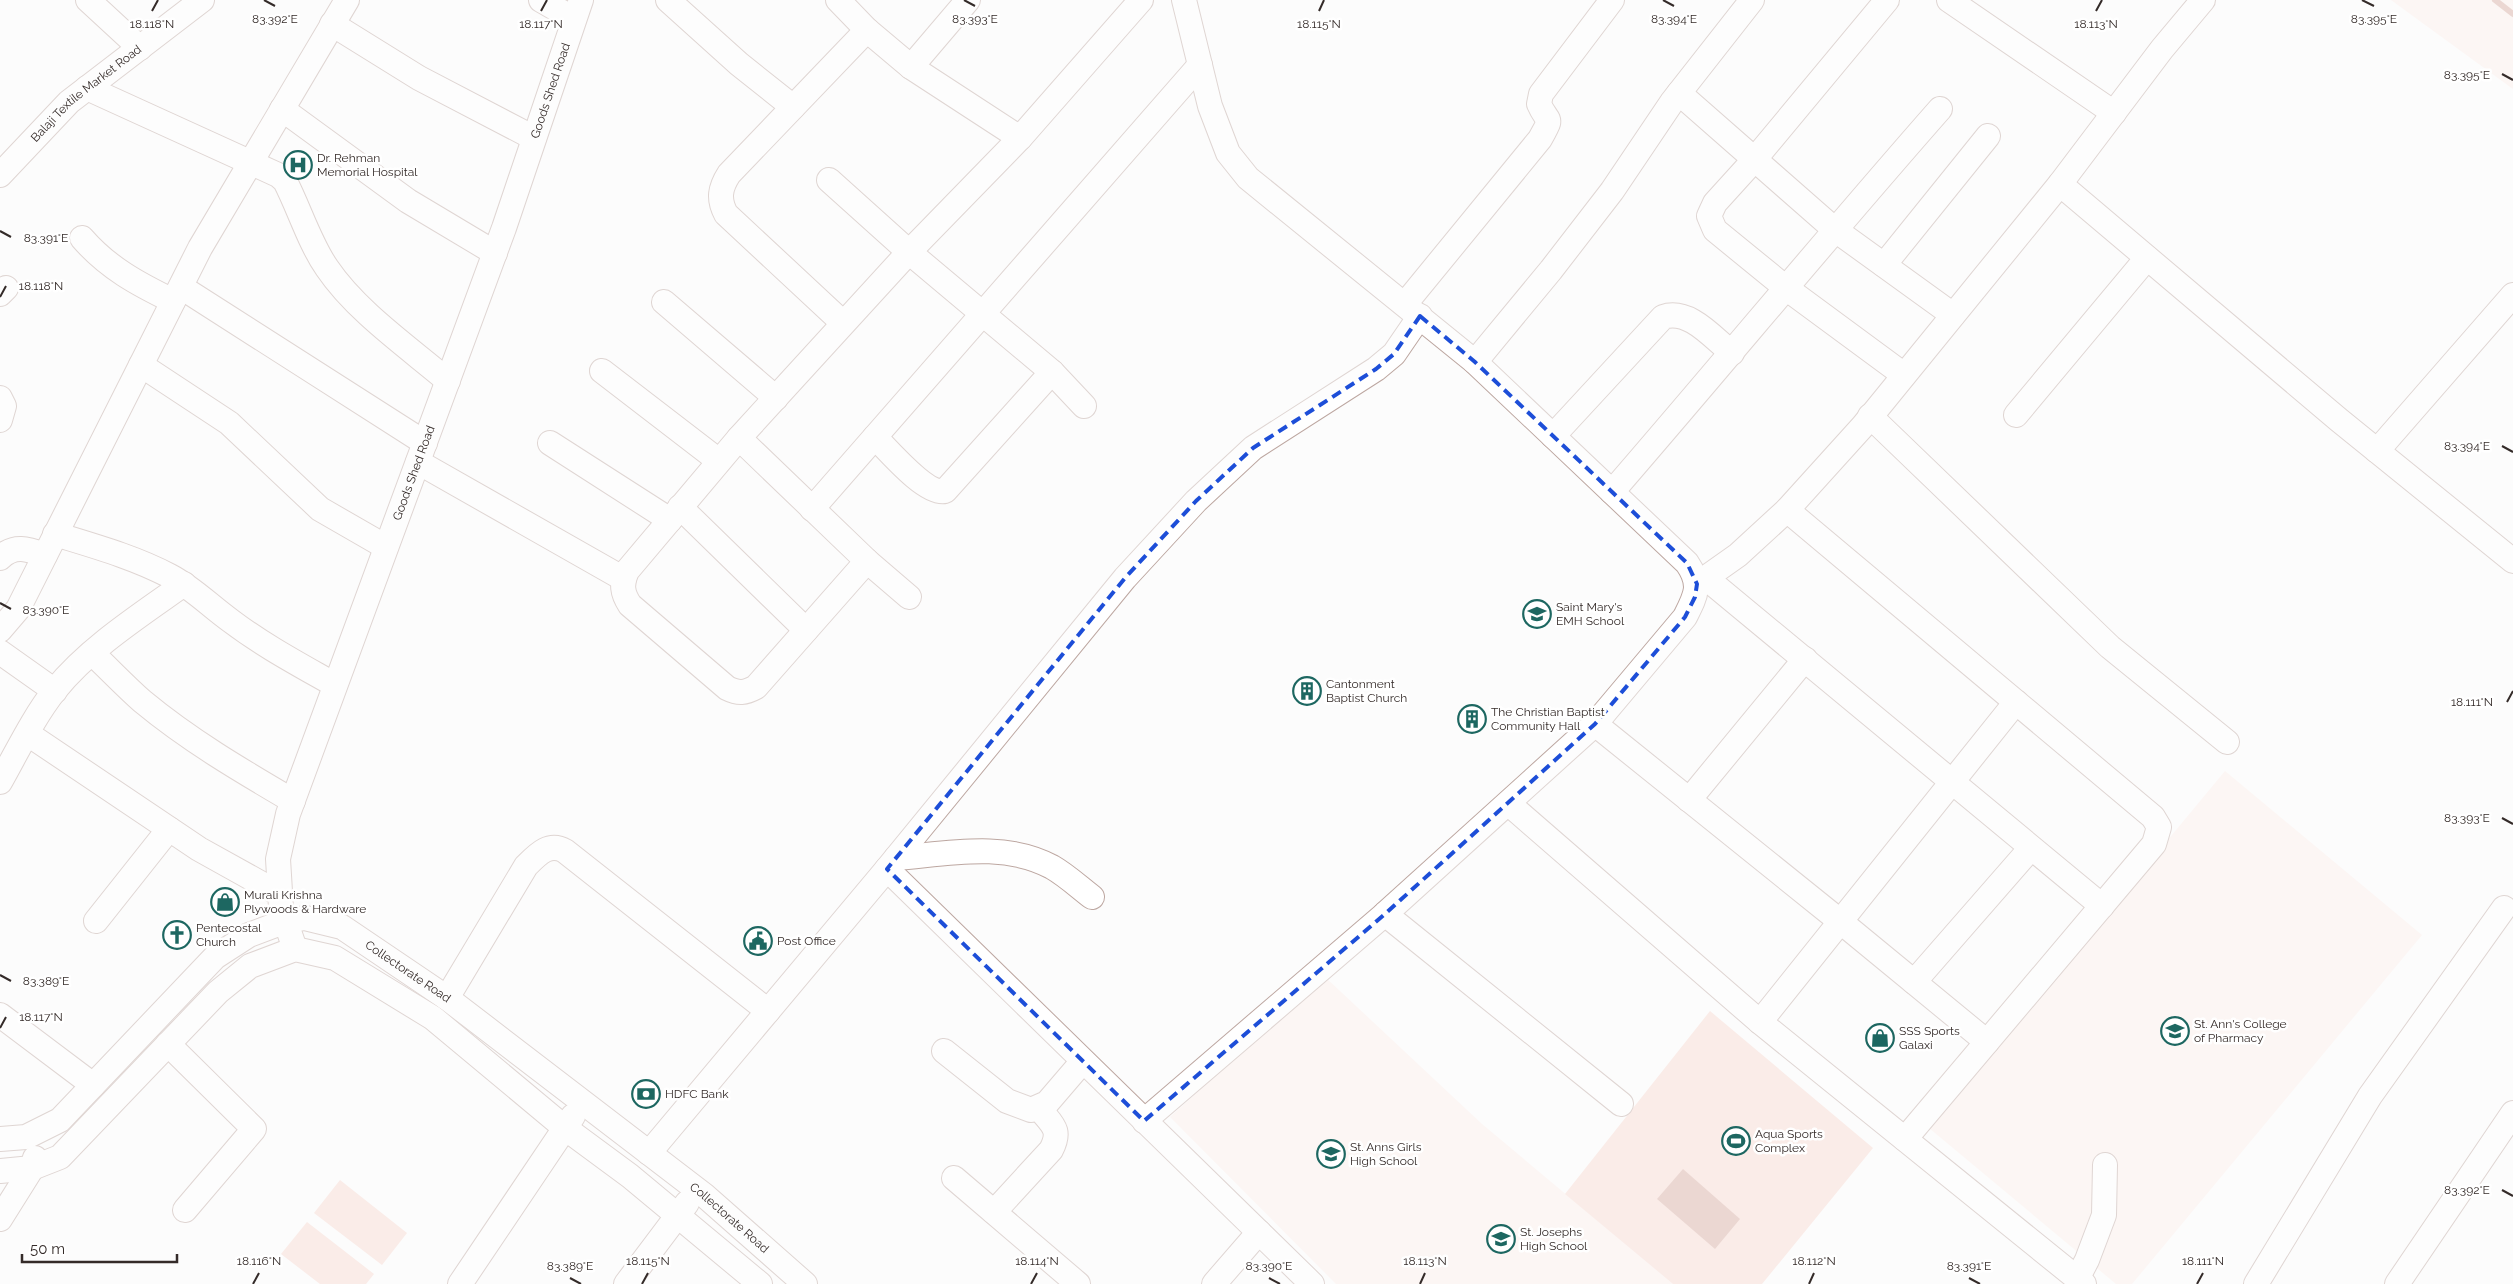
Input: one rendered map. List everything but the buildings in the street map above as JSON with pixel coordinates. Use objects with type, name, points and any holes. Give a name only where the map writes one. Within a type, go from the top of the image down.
[{"type":"street","points":[[88,0],[140,48]]},
{"type":"street","name":"Balaji Textile Market Road","points":[[0,175],[69,102],[202,0]]},
{"type":"street","points":[[0,630],[18,609],[200,248],[252,163],[346,0]]},
{"type":"street","points":[[541,0],[579,5]]},
{"type":"street","points":[[668,0],[732,58],[793,107]]},
{"type":"street","points":[[838,0],[867,30],[911,66],[1020,138]]},
{"type":"street","points":[[911,66],[968,0]]},
{"type":"street","points":[[867,560],[756,687],[746,692],[736,692],[727,688],[630,605],[624,596],[624,579],[628,571],[719,461],[909,252],[1020,138],[1140,0]]},
{"type":"street","points":[[1184,0],[1210,106],[1228,153],[1248,178],[1475,362],[1686,563],[1701,581],[1805,660],[2102,906]]},
{"type":"street","points":[[649,1153],[1125,578],[1196,501],[1253,448],[1376,369],[1394,354],[1412,310],[1540,139],[1549,122],[1548,115],[1539,104],[1541,94],[1612,0]]},
{"type":"street","points":[[1475,362],[1551,270],[1612,191],[1679,93],[1752,0]]},
{"type":"street","points":[[1887,0],[1754,160],[1715,203],[1709,216],[1715,230],[1786,288],[1904,374]]},
{"type":"street","points":[[1949,0],[2114,113]]},
{"type":"street","points":[[1144,1121],[1385,914],[1595,724],[1685,617],[1701,581],[1738,555],[1787,510],[1870,416],[2060,184],[2162,49],[2203,0]]},
{"type":"street","name":"Goods Shed Road","points":[[294,949],[280,894],[278,859],[292,800],[448,381],[579,5]]},
{"type":"street","points":[[332,24],[419,78],[534,138]]},
{"type":"street","points":[[843,323],[726,214],[720,204],[720,194],[729,174],[867,30]]},
{"type":"street","points":[[812,509],[1200,65]]},
{"type":"street","points":[[87,88],[267,169],[285,181],[325,266],[340,286],[382,325],[448,381]]},
{"type":"street","points":[[1679,93],[1834,230],[1953,315]]},
{"type":"street","points":[[1612,492],[1732,354],[1834,230],[1940,109]]},
{"type":"street","points":[[282,110],[408,201],[494,253]]},
{"type":"street","points":[[1884,265],[1988,136]]},
{"type":"street","points":[[829,180],[909,252],[1052,372],[1084,406]]},
{"type":"street","points":[[2060,184],[2377,451],[2511,554]]},
{"type":"street","points":[[82,238],[98,257],[116,270],[177,294],[421,452],[624,579]]},
{"type":"street","points":[[2016,415],[2147,258]]},
{"type":"street","points":[[2377,451],[2513,295]]},
{"type":"street","points":[[664,302],[776,398]]},
{"type":"street","points":[[1553,436],[1663,317],[1678,314],[1689,319],[1732,354]]},
{"type":"street","points":[[141,365],[229,423],[320,509],[386,546]]},
{"type":"street","points":[[602,371],[719,461]]},
{"type":"street","points":[[875,437],[926,486],[939,492],[945,491],[1052,372]]},
{"type":"street","points":[[0,398],[4,406],[0,420]]},
{"type":"street","points":[[1870,416],[2110,647],[2227,742]]},
{"type":"street","points":[[739,438],[812,509],[909,597]]},
{"type":"street","points":[[550,443],[675,513],[806,630]]},
{"type":"street","points":[[1787,510],[2153,817],[2159,827],[2154,844],[1905,1139]]},
{"type":"street","points":[[56,534],[133,559],[184,584],[261,642],[335,685]]},
{"type":"street","points":[[0,558],[4,554],[20,548],[45,555]]},
{"type":"street","points":[[0,782],[54,691],[92,654],[134,620],[184,584]]},
{"type":"street","points":[[0,652],[54,691]]},
{"type":"street","points":[[92,654],[142,700],[177,728],[222,759],[292,800]]},
{"type":"street","points":[[1689,800],[1805,660]]},
{"type":"street","points":[[1760,1022],[2016,702]]},
{"type":"street","points":[[1595,724],[1987,1042]]},
{"type":"street","points":[[28,734],[169,829],[280,894]]},
{"type":"street","points":[[1508,804],[1760,1022],[2081,1281],[2104,1215],[2105,1164]]},
{"type":"street","points":[[96,921],[169,829]]},
{"type":"street","points":[[447,998],[526,866],[539,853],[554,847],[566,851],[768,1011]]},
{"type":"street","points":[[1914,982],[2031,848]]},
{"type":"street","points":[[891,863],[979,851],[1009,852],[1030,858],[1052,868],[1092,897]]},
{"type":"street","points":[[891,863],[1083,1061],[1144,1121],[1231,1192],[1259,1232],[1312,1284]]},
{"type":"street","points":[[2256,1284],[2370,1096],[2504,908]]},
{"type":"street","points":[[1385,914],[1621,1104]]},
{"type":"street","name":"Collectorate Road","points":[[0,1139],[26,1137],[60,1120],[215,957],[248,935],[286,921],[305,918],[342,928],[447,998],[698,1191],[805,1284]]},
{"type":"street","points":[[0,1171],[32,1168],[60,1158],[218,992],[250,966],[294,949]]},
{"type":"street","name":"Collectorate Road","points":[[294,949],[335,958],[433,1018],[565,1128],[630,1176],[760,1284]]},
{"type":"street","points":[[0,1015],[93,1085]]},
{"type":"street","points":[[168,1044],[254,1129],[185,1210]]},
{"type":"street","points":[[944,1051],[1007,1101],[1022,1108],[1039,1108],[1047,1103],[1083,1061]]},
{"type":"street","points":[[460,1284],[583,1102]]},
{"type":"street","points":[[994,1212],[1051,1150],[1056,1139],[1055,1128],[1039,1108]]},
{"type":"street","points":[[2397,1284],[2513,1113]]},
{"type":"street","points":[[0,1218],[32,1168],[45,1128]]},
{"type":"street","points":[[954,1178],[1078,1284]]},
{"type":"street","points":[[626,1284],[677,1214],[698,1191]]},
{"type":"street","points":[[1214,1284],[1259,1232]]},
{"type":"highlighted area","points":[[1420,316],[1475,362],[1687,563],[1697,584],[1695,597],[1685,617],[1595,724],[1385,914],[1144,1121],[887,869],[1125,578],[1196,501],[1253,448],[1376,369],[1394,354]]},
{"type":"shaded area","points":[[2391,0],[2513,0],[2513,89]]},
{"type":"shaded area","name":"St. Ann's College of Pharmacy","points":[[2225,771],[2422,935],[2132,1284],[2116,1284],[1929,1128]]},
{"type":"shaded area","name":"St. Anns Girls High School","points":[[1325,977],[1482,1124],[1673,1284],[1336,1284],[1170,1117]]},
{"type":"shaded area","name":"Aqua Sports Complex","points":[[1710,1011],[1873,1148],[1762,1284],[1673,1284],[1565,1194]]},
{"type":"shaded area","points":[[1683,1169],[1740,1219],[1715,1249],[1657,1199]]},
{"type":"shaded area","points":[[340,1180],[407,1233],[382,1265],[314,1213]]},
{"type":"shaded area","points":[[307,1222],[374,1274],[366,1284],[320,1284],[281,1254]]},
{"type":"waterway","points":[[2495,0],[2513,14]]},
{"type":"place","name":"Dr. Rehman Memorial Hospital","points":[[298,165]]},
{"type":"place","name":"Saint Mary's EMH School","points":[[1537,614]]},
{"type":"place","name":"Cantonment Baptist Church","points":[[1307,691]]},
{"type":"place","name":"The Christian Baptist Community Hall","points":[[1472,719]]},
{"type":"place","name":"Murali Krishna Plywoods & Hardware","points":[[225,902]]},
{"type":"place","name":"Pentecostal Church","points":[[177,935]]},
{"type":"place","name":"Post Office","points":[[758,941]]},
{"type":"place","name":"St. Ann's College of Pharmacy","points":[[2175,1031]]},
{"type":"place","name":"SSS Sports Galaxi","points":[[1880,1038]]},
{"type":"place","name":"HDFC Bank","points":[[646,1094]]},
{"type":"place","name":"Aqua Sports Complex","points":[[1736,1141]]},
{"type":"place","name":"St. Anns Girls High School","points":[[1331,1154]]},
{"type":"place","name":"St. Josephs High School","points":[[1501,1239]]}]
